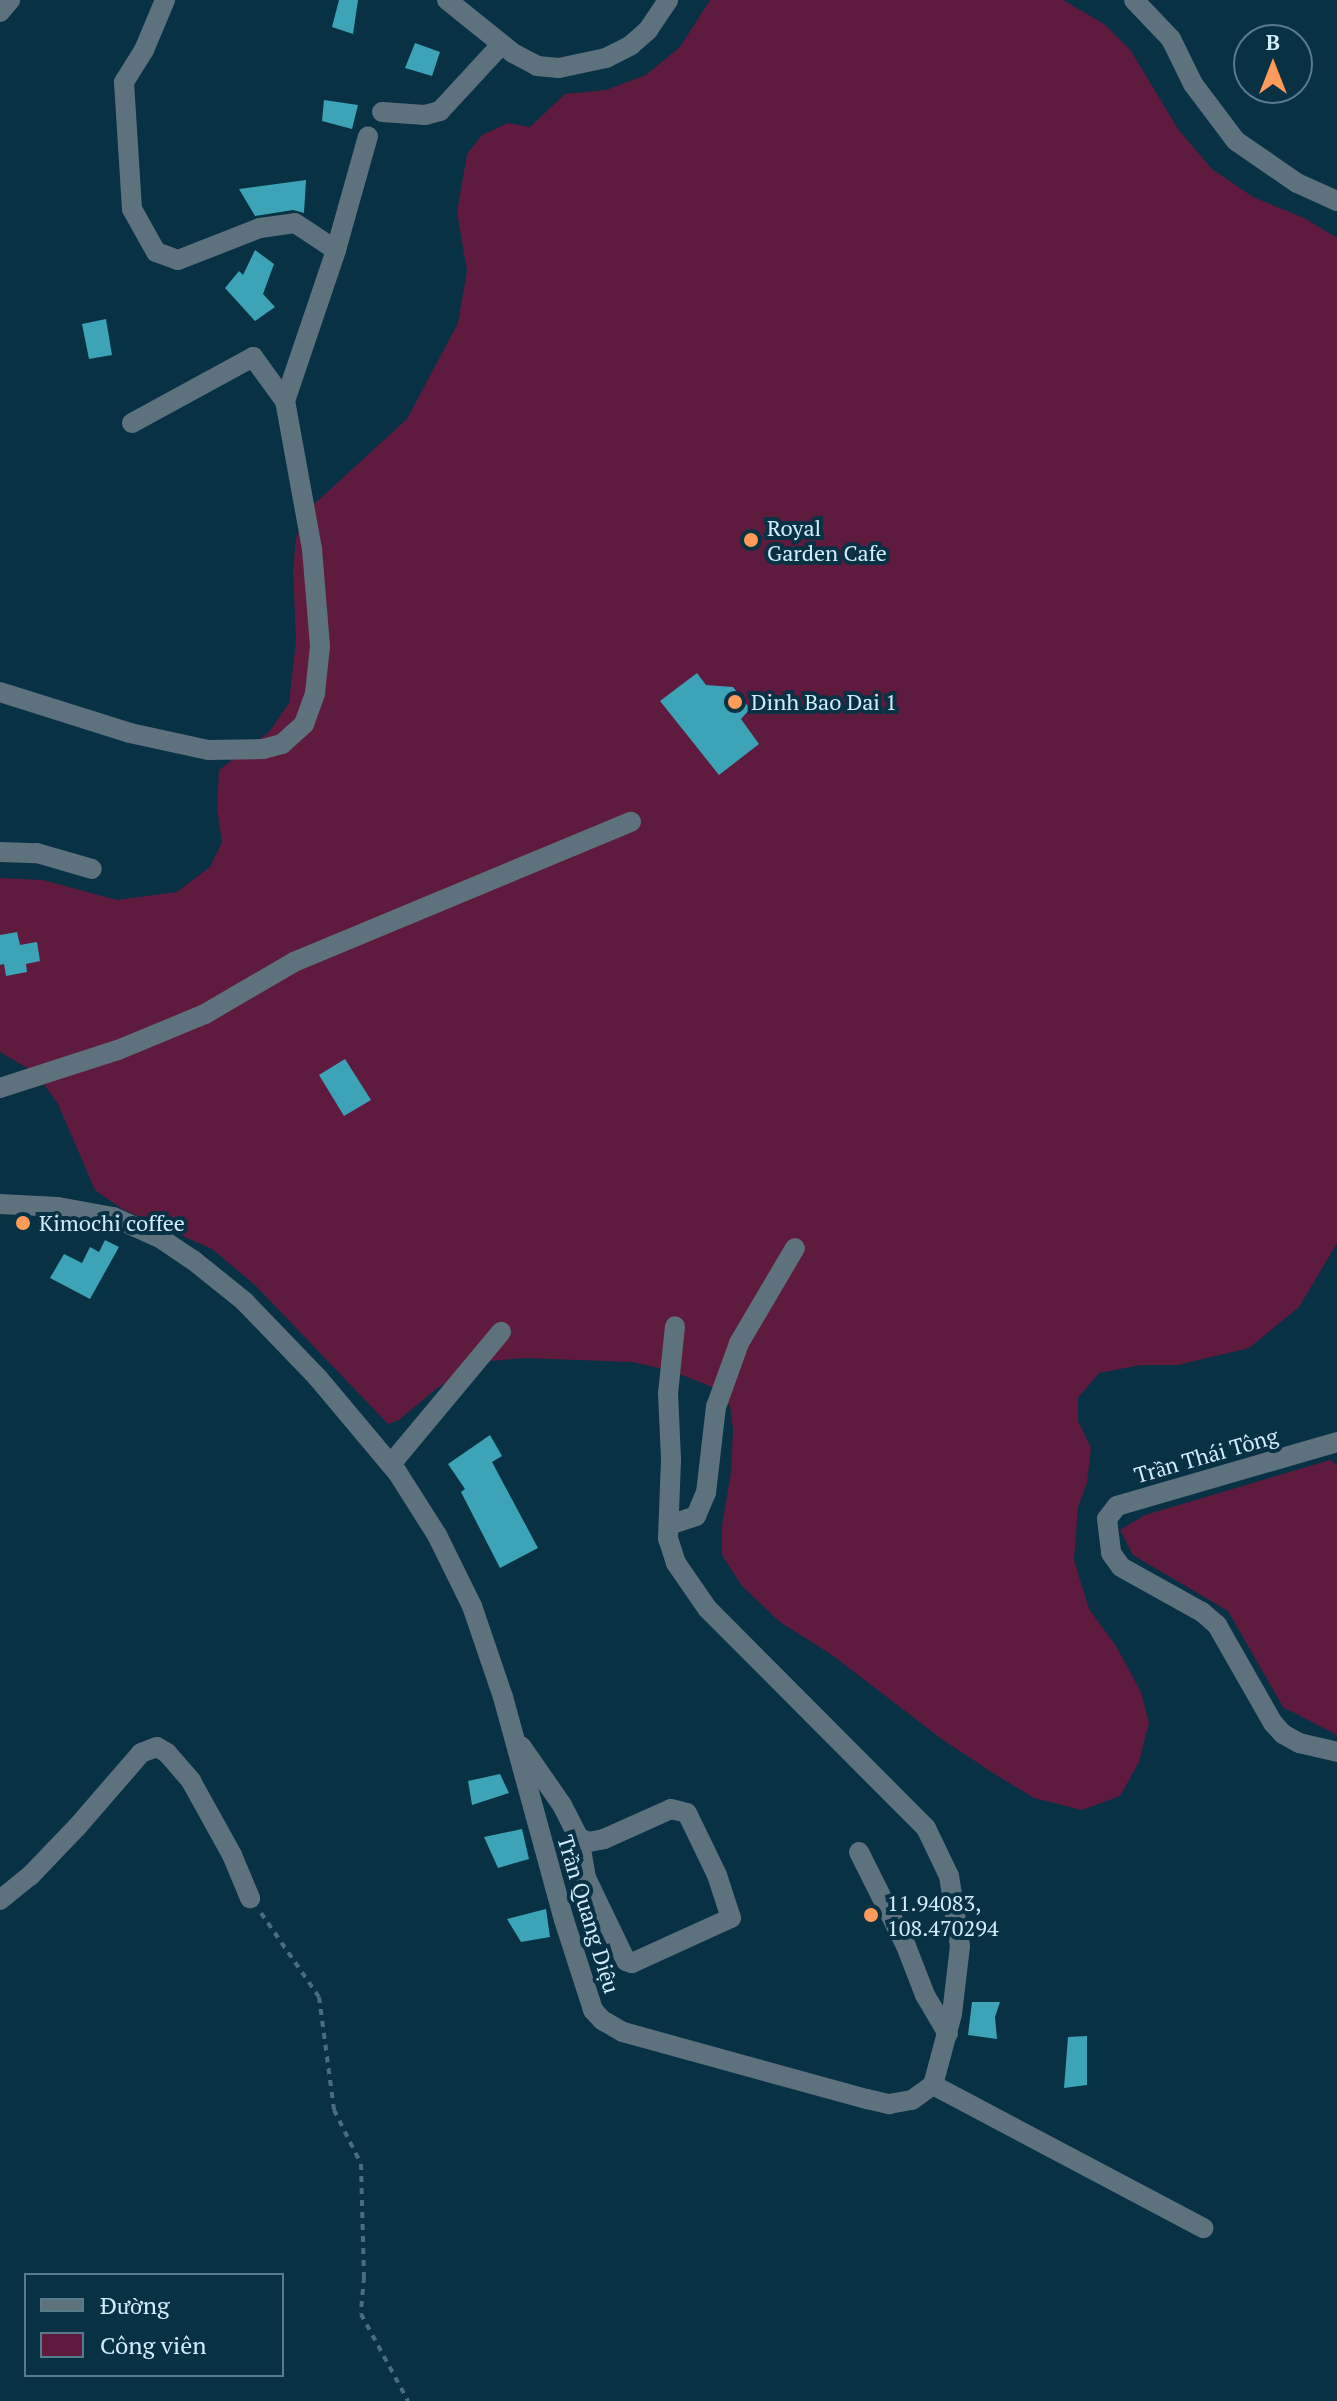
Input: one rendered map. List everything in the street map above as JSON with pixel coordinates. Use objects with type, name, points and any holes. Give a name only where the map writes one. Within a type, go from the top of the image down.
[{"type":"street","points":[[0,12],[10,0]]},
{"type":"street","points":[[165,0],[144,50],[124,82],[132,209],[156,252],[178,260],[260,228],[295,223],[336,250]]},
{"type":"street","points":[[447,0],[501,45],[537,66],[581,65],[631,45],[648,30],[668,0]]},
{"type":"street","points":[[1134,0],[1171,39],[1193,84],[1236,141],[1297,183],[1337,201]]},
{"type":"street","points":[[382,112],[425,115],[440,111],[501,45]]},
{"type":"street","points":[[0,692],[130,733],[208,750],[263,749],[282,744],[299,732],[315,693],[320,646],[312,549],[298,490],[285,401],[336,250],[368,136]]},
{"type":"street","points":[[132,423],[253,357],[285,401]]},
{"type":"street","points":[[0,1088],[118,1050],[205,1014],[294,962],[631,822]]},
{"type":"street","points":[[0,852],[37,853],[92,869]]},
{"type":"street","name":"Trần Quang Diệu","points":[[0,1204],[58,1207],[113,1217],[160,1238],[244,1301],[318,1378],[391,1464],[437,1535],[472,1606],[564,1920],[593,2010],[602,2020],[623,2032],[889,2104],[912,2100],[933,2085]]},
{"type":"street","points":[[669,1525],[696,1516],[706,1493],[716,1407],[739,1343],[795,1248]]},
{"type":"street","points":[[675,1326],[668,1394],[668,1547],[707,1608],[926,1828],[945,1865],[955,1897],[960,1946],[948,2034],[933,2085],[1203,2228]]},
{"type":"street","points":[[391,1464],[501,1332]]},
{"type":"street","name":"Trần Thái Tông","points":[[1337,1442],[1117,1506],[1107,1519],[1111,1553],[1121,1567],[1202,1612],[1217,1625],[1273,1723],[1283,1734],[1299,1743],[1337,1752]]},
{"type":"street","points":[[512,1735],[562,1805],[579,1838],[586,1878],[626,1961],[632,1963],[731,1918],[729,1904],[690,1818],[680,1809],[653,1815],[604,1839],[589,1842],[579,1838]]},
{"type":"street","points":[[0,1900],[30,1876],[141,1753],[157,1747],[167,1753],[191,1781],[232,1855],[250,1898]]},
{"type":"street","points":[[859,1852],[906,1946],[925,1995],[948,2034]]},
{"type":"path","points":[[250,1898],[319,1997],[334,2110],[361,2164],[364,2277],[361,2314],[408,2401]]},
{"type":"green space","points":[[710,0],[1063,0],[1104,24],[1131,51],[1178,129],[1212,169],[1253,197],[1304,218],[1337,238],[1337,1243],[1299,1307],[1249,1348],[1178,1365],[1141,1365],[1099,1373],[1078,1398],[1078,1421],[1091,1448],[1087,1483],[1078,1507],[1074,1560],[1089,1609],[1116,1646],[1141,1692],[1149,1723],[1139,1762],[1120,1796],[1082,1810],[1034,1798],[993,1773],[943,1740],[832,1655],[780,1622],[742,1586],[722,1555],[722,1526],[731,1472],[733,1430],[730,1406],[712,1387],[672,1371],[632,1362],[524,1358],[479,1362],[436,1389],[399,1420],[388,1424],[255,1285],[212,1249],[122,1209],[95,1190],[58,1104],[36,1073],[0,1052],[0,878],[43,880],[117,900],[177,892],[210,867],[222,842],[217,809],[219,770],[269,732],[289,703],[296,640],[293,571],[296,538],[312,506],[407,419],[458,323],[467,271],[457,212],[467,154],[482,135],[508,123],[530,127],[565,94],[606,90],[646,75],[680,47]]},
{"type":"green space","points":[[1330,1460],[1337,1465],[1337,1735],[1283,1707],[1228,1611],[1133,1555],[1120,1530],[1145,1515]]},
{"type":"building","points":[[339,0],[358,0],[353,34],[332,27]]},
{"type":"building","points":[[415,43],[440,52],[432,76],[405,68]]},
{"type":"building","points":[[324,100],[358,105],[352,129],[322,121]]},
{"type":"building","points":[[306,180],[304,213],[293,210],[255,216],[239,189]]},
{"type":"building","points":[[255,250],[274,264],[263,294],[275,307],[255,321],[225,288],[239,271],[243,275]]},
{"type":"building","points":[[106,319],[112,355],[89,359],[82,324]]},
{"type":"building","points":[[697,673],[706,685],[733,687],[750,709],[741,719],[759,744],[719,775],[660,701]]},
{"type":"building","points":[[17,932],[20,945],[37,942],[40,961],[26,964],[27,972],[6,976],[4,964],[0,965],[0,935]]},
{"type":"building","points":[[345,1059],[371,1100],[344,1116],[319,1075]]},
{"type":"building","points":[[105,1240],[119,1247],[90,1299],[50,1278],[64,1254],[82,1263],[90,1247],[99,1252]]},
{"type":"building","points":[[490,1435],[502,1456],[492,1462],[538,1548],[500,1568],[461,1492],[465,1489],[448,1464]]},
{"type":"building","points":[[500,1774],[509,1793],[472,1805],[468,1781]]},
{"type":"building","points":[[522,1829],[529,1859],[498,1868],[484,1837]]},
{"type":"building","points":[[546,1909],[550,1937],[521,1942],[507,1919]]},
{"type":"building","points":[[972,2002],[1000,2002],[995,2017],[997,2039],[968,2035]]},
{"type":"building","points":[[1087,2036],[1087,2085],[1064,2088],[1068,2037]]},
{"type":"place","name":"Royal Garden Cafe","points":[[751,540]]},
{"type":"place","name":"Dinh Bao Dai 1","points":[[735,702]]},
{"type":"place","name":"Kimochi coffee","points":[[23,1223]]},
{"type":"place","name":"11.94083, 108.470294","points":[[871,1915]]}]
